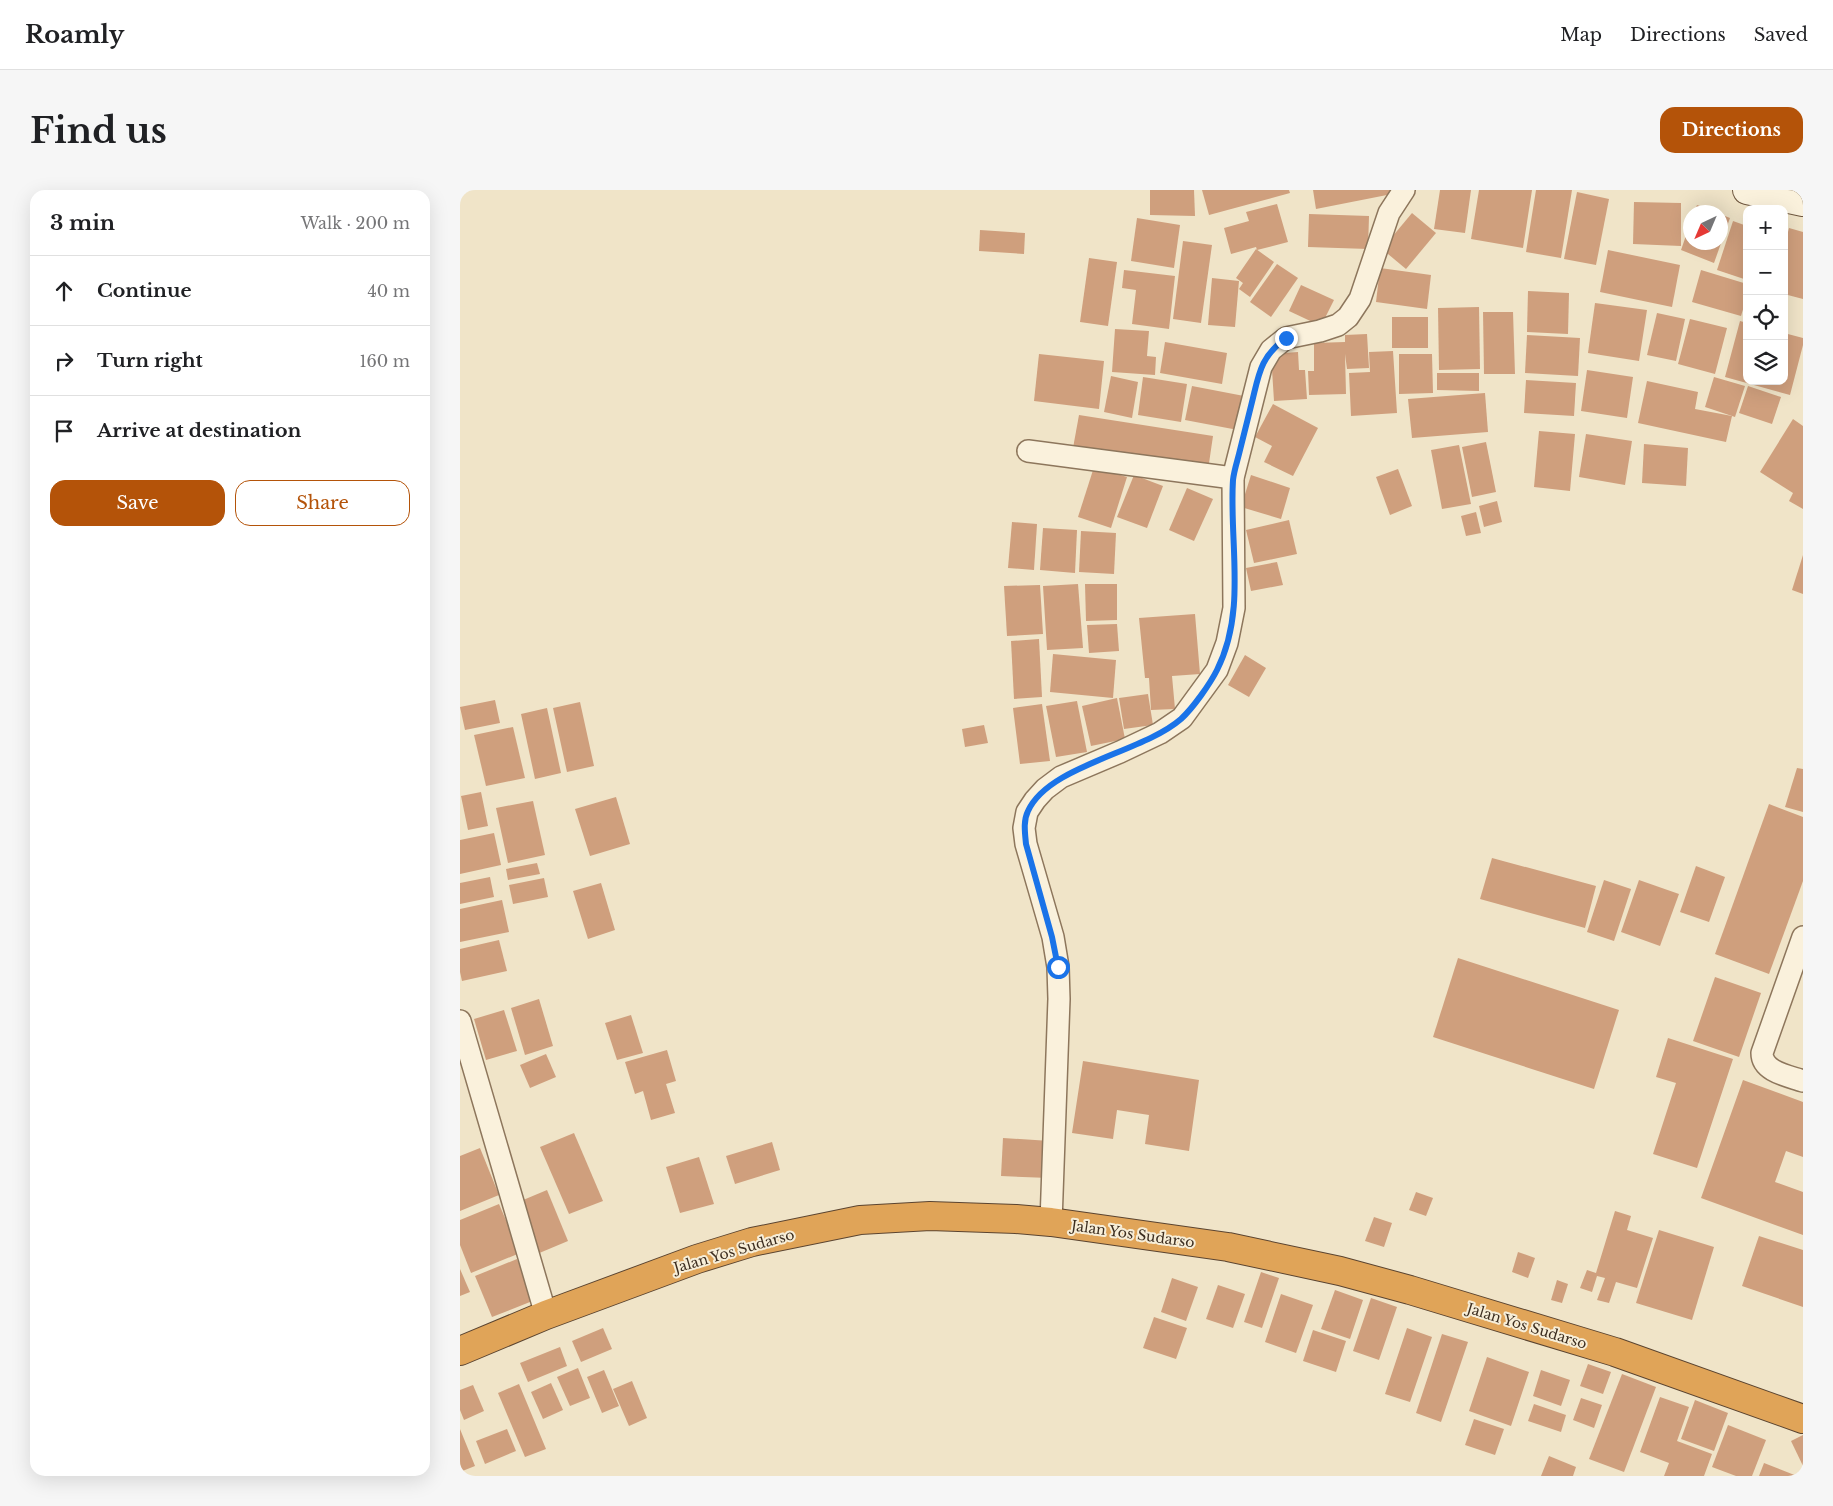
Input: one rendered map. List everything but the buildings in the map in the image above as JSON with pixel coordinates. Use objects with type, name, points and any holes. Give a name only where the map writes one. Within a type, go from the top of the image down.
[{"type":"highway","name":"Jalan Yos Sudarso","points":[[460,1350],[546,1315],[698,1259],[743,1245],[808,1230],[860,1220],[930,1216],[1051,1222],[1228,1247],[1340,1271],[1410,1290],[1615,1352],[1803,1419]]},
{"type":"street","points":[[1051,1222],[1059,999],[1058,967],[1052,937],[1026,844],[1024,828],[1027,812],[1034,800],[1061,777],[1160,733],[1182,718],[1217,670],[1228,643],[1234,608],[1233,478],[1261,367],[1271,350],[1286,338],[1338,325],[1348,317],[1360,298],[1390,213],[1404,190]]},
{"type":"street","points":[[1765,192],[1803,202]]},
{"type":"street","points":[[1028,451],[1233,478]]},
{"type":"street","points":[[1803,937],[1762,1053],[1762,1058],[1764,1064],[1769,1068],[1803,1081]]},
{"type":"street","points":[[460,1021],[546,1315]]},
{"type":"route","points":[[1058,967],[1052,937],[1026,844],[1024,828],[1027,812],[1034,800],[1061,777],[1160,733],[1182,718],[1217,670],[1228,643],[1234,608],[1233,478],[1261,367],[1271,350],[1286,338]]}]
